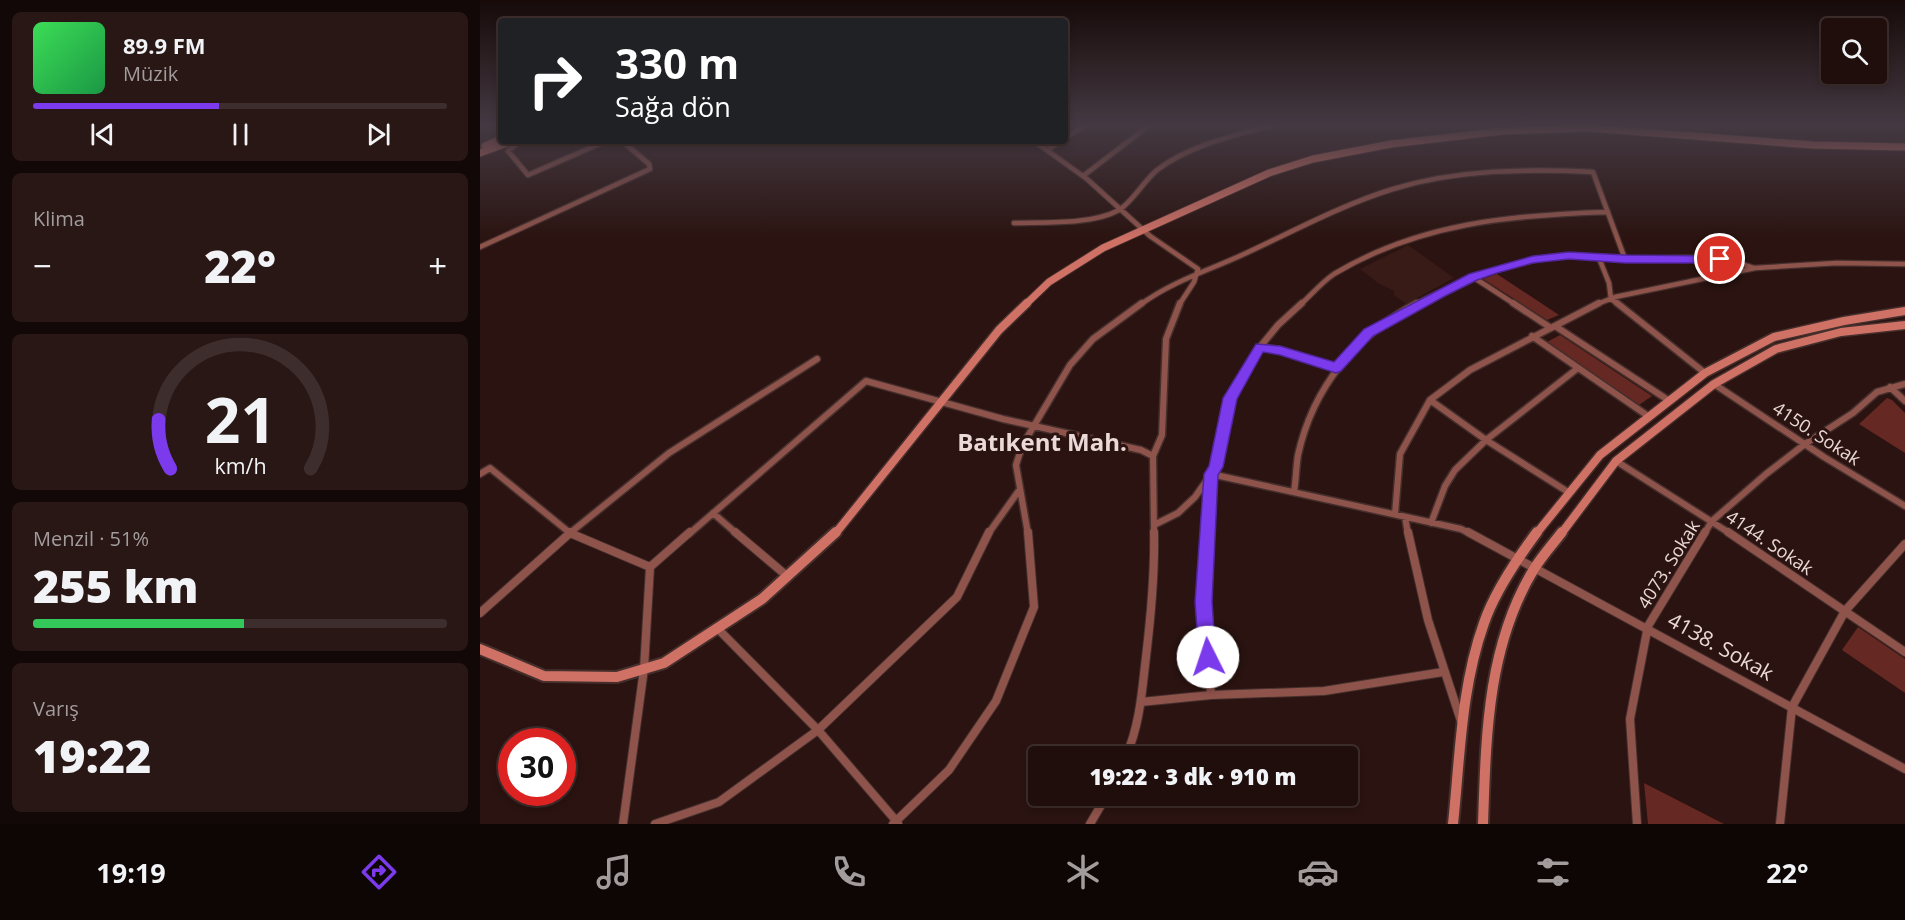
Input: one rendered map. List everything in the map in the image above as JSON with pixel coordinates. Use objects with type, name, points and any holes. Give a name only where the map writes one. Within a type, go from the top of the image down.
[{"type":"street","points":[[517,162],[528,175],[557,162]]},
{"type":"street","points":[[480,247],[650,169],[647,162]]},
{"type":"street","points":[[1064,162],[1083,176],[1143,230],[1196,266],[1198,272],[1176,309],[1166,339],[1162,435],[1153,456],[1155,578],[1141,702],[1131,746]]},
{"type":"street","points":[[1083,176],[1101,162]]},
{"type":"street","points":[[1014,224],[1100,217],[1120,208],[1168,162]]},
{"type":"street","points":[[480,649],[544,676],[617,677],[664,663],[762,598],[833,536],[999,330],[1049,282],[1103,248],[1269,173],[1302,162]]},
{"type":"street","points":[[717,628],[818,730],[896,823],[950,770],[996,701],[1034,607],[1029,539],[1016,465],[1022,446],[1070,365],[1093,339],[1156,293],[1198,272],[1222,264],[1358,201],[1393,189],[1456,176],[1547,170],[1593,172],[1625,259]]},
{"type":"street","points":[[1154,525],[1178,513],[1195,497],[1216,467],[1230,398],[1260,347],[1278,325],[1334,275],[1412,237],[1461,225],[1534,214],[1608,212]]},
{"type":"street","points":[[1294,492],[1298,455],[1316,405],[1336,368],[1369,332],[1473,277],[1533,260],[1569,256],[1625,259],[1720,259],[1742,262],[1755,268]]},
{"type":"street","points":[[1599,258],[1609,283],[1611,299],[1706,373]]},
{"type":"street","points":[[1395,514],[1400,454],[1430,400],[1470,370],[1585,309],[1611,299],[1755,268],[1849,263],[1905,264]]},
{"type":"street","points":[[1473,277],[1668,400]]},
{"type":"street","points":[[1453,824],[1468,680],[1484,621],[1517,559],[1568,492],[1600,455],[1668,400],[1706,373],[1774,337],[1833,323],[1905,311]]},
{"type":"street","points":[[1483,824],[1487,722],[1499,651],[1534,569],[1616,461],[1714,384],[1776,349],[1841,332],[1905,325]]},
{"type":"street","points":[[1532,336],[1648,416]]},
{"type":"street","points":[[1260,347],[1280,350],[1336,368]]},
{"type":"street","points":[[480,614],[570,533],[669,453],[817,359]]},
{"type":"street","points":[[1431,523],[1445,486],[1455,470],[1486,440],[1578,368]]},
{"type":"street","points":[[623,824],[644,669],[650,567],[866,381],[940,404],[1032,428],[1141,450],[1153,456]]},
{"type":"street","name":"4150. Sokak","points":[[1714,384],[1905,506]]},
{"type":"street","name":"4073. Sokak","points":[[1637,824],[1630,719],[1647,626],[1687,559],[1712,521],[1766,474],[1805,444],[1853,413],[1877,392],[1905,384]]},
{"type":"street","points":[[1890,387],[1905,401]]},
{"type":"street","points":[[1430,400],[1486,440],[1568,492]]},
{"type":"street","name":"4144. Sokak","points":[[1616,461],[1712,521],[1905,652]]},
{"type":"street","points":[[480,474],[490,468],[570,533],[650,567]]},
{"type":"street","points":[[1211,474],[1204,602],[1211,695]]},
{"type":"street","name":"4138. Sokak","points":[[1211,474],[1461,529],[1490,542],[1534,569],[1647,626],[1905,769]]},
{"type":"street","points":[[655,824],[719,802],[818,730],[957,597],[991,527],[1020,489]]},
{"type":"street","points":[[713,513],[788,576]]},
{"type":"street","points":[[1405,517],[1417,583],[1443,672],[1463,727]]},
{"type":"street","points":[[1780,824],[1792,707],[1845,611],[1905,544]]},
{"type":"street","points":[[1141,702],[1211,695],[1324,691],[1443,672]]},
{"type":"street","points":[[1090,824],[1101,806]]},
{"type":"shaded area","points":[[1408,245],[1454,278],[1406,304],[1394,295],[1394,291],[1378,283],[1360,269]]},
{"type":"shaded area","points":[[1497,274],[1559,315],[1547,320],[1483,279]]},
{"type":"shaded area","points":[[1560,335],[1652,396],[1639,405],[1547,342]]},
{"type":"shaded area","points":[[1887,398],[1905,413],[1905,453],[1859,424]]},
{"type":"shaded area","points":[[1858,627],[1905,659],[1905,693],[1842,650]]},
{"type":"shaded area","points":[[1644,783],[1724,824],[1648,824]]},
{"type":"district","name":"Batıkent Mah.","points":[[1042,441]]},
{"type":"route","points":[[1208,657],[1204,602],[1211,474],[1216,467],[1230,398],[1260,347],[1280,350],[1336,368],[1369,332],[1425,301],[1473,277],[1493,270],[1533,260],[1569,256],[1625,259],[1720,259]]}]
